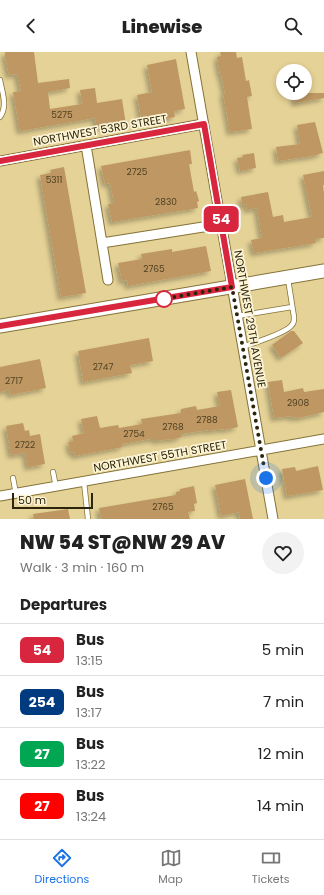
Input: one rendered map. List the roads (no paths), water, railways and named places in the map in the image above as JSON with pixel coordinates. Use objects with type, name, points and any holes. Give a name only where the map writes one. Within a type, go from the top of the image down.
[{"type":"main road","points":[[0,326],[324,271]]},
{"type":"street","name":"NORTHWEST 29TH AVENUE","points":[[191,52],[273,519]]},
{"type":"street","name":"NORTHWEST 53RD STREET","points":[[0,161],[204,124]]},
{"type":"street","points":[[86,145],[108,280]]},
{"type":"street","points":[[102,243],[222,224]]},
{"type":"street","name":"NORTHWEST 55TH STREET","points":[[0,496],[324,439]]},
{"type":"lane","points":[[0,80],[4,105],[3,112],[0,117]]},
{"type":"lane","points":[[243,347],[289,328],[294,322],[287,278]]},
{"type":"lane","points":[[237,316],[292,307]]},
{"type":"lane","points":[[54,472],[56,487]]},
{"type":"lane","points":[[14,478],[16,494]]},
{"type":"lane","points":[[84,482],[88,519]]}]
